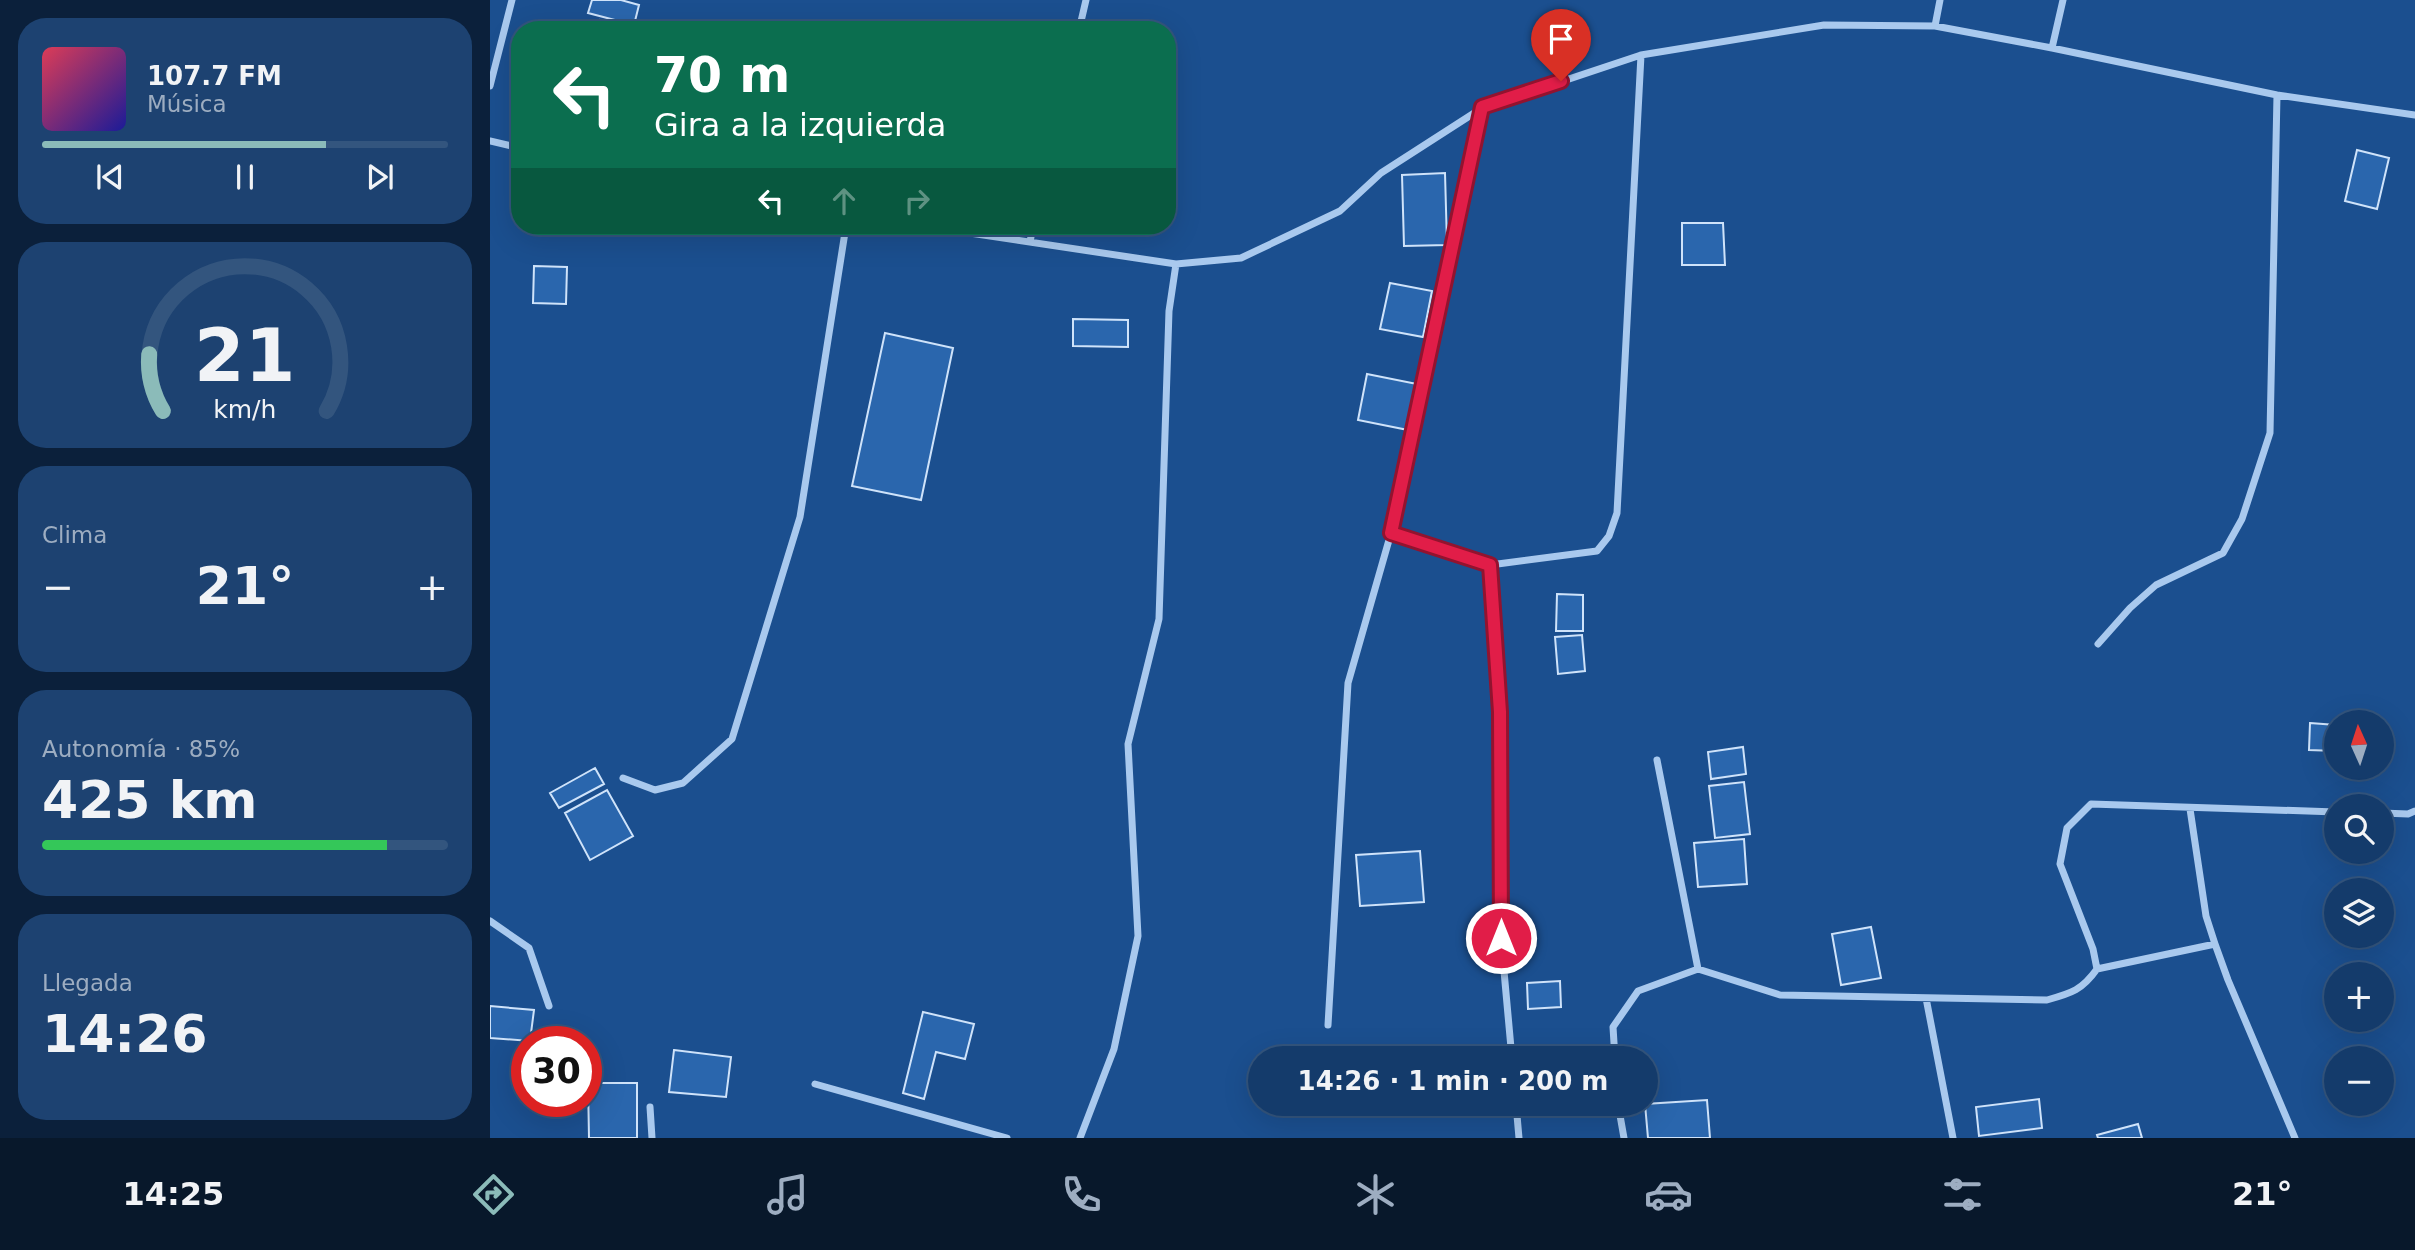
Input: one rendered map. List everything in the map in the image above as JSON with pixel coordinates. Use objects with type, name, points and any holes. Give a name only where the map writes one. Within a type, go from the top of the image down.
[{"type":"street","points":[[490,86],[512,0]]},
{"type":"street","points":[[1081,21],[1086,0]]},
{"type":"street","points":[[1935,26],[1940,0]]},
{"type":"street","points":[[2052,48],[2063,0]]},
{"type":"street","points":[[983,235],[1176,264],[1241,258],[1340,211],[1381,173],[1482,107],[1641,55],[1824,24],[1935,26],[2277,95],[2415,115]]},
{"type":"street","points":[[1391,533],[1490,565],[1597,551],[1609,536],[1617,513],[1641,55]]},
{"type":"street","points":[[2098,644],[2130,608],[2156,585],[2223,553],[2242,519],[2270,433],[2277,95]]},
{"type":"street","points":[[1328,1025],[1348,683],[1391,533],[1482,107]]},
{"type":"street","points":[[490,141],[511,146]]},
{"type":"street","points":[[623,778],[655,790],[683,783],[732,739],[800,517],[845,235]]},
{"type":"street","points":[[1030,242],[1031,235]]},
{"type":"street","points":[[1080,1138],[1114,1049],[1138,936],[1128,744],[1159,619],[1169,311],[1176,264]]},
{"type":"street","points":[[1490,565],[1500,712],[1501,938],[1511,1046]]},
{"type":"street","points":[[1657,760],[1698,969]]},
{"type":"street","points":[[2098,969],[2093,949],[2060,864],[2067,828],[2091,804],[2324,812]]},
{"type":"street","points":[[2190,809],[2206,916],[2228,980],[2294,1138]]},
{"type":"street","points":[[2394,813],[2408,814],[2415,811]]},
{"type":"street","points":[[490,921],[529,948],[549,1006]]},
{"type":"street","points":[[1614,1046],[1613,1027],[1638,991],[1698,969],[1780,995],[2047,1000],[2075,992],[2098,969],[2215,944]]},
{"type":"street","points":[[1926,998],[1953,1138]]},
{"type":"street","points":[[814,1084],[1007,1138]]},
{"type":"street","points":[[650,1107],[652,1138]]},
{"type":"street","points":[[1517,1116],[1519,1138]]},
{"type":"street","points":[[1620,1116],[1624,1138]]},
{"type":"building","points":[[592,0],[621,0],[639,5],[635,21],[619,21],[588,13]]},
{"type":"building","points":[[2357,150],[2389,158],[2377,209],[2345,201]]},
{"type":"building","points":[[1445,173],[1447,245],[1404,246],[1402,175]]},
{"type":"building","points":[[1682,223],[1723,223],[1725,265],[1682,265]]},
{"type":"building","points":[[534,266],[567,267],[566,304],[533,303]]},
{"type":"building","points":[[1390,283],[1432,291],[1423,337],[1380,329]]},
{"type":"building","points":[[1073,319],[1128,320],[1128,347],[1073,346]]},
{"type":"building","points":[[885,333],[953,348],[921,500],[852,486]]},
{"type":"building","points":[[1367,374],[1417,384],[1408,430],[1358,420]]},
{"type":"building","points":[[1557,594],[1583,595],[1583,631],[1556,631]]},
{"type":"building","points":[[1582,635],[1585,671],[1558,674],[1555,637]]},
{"type":"building","points":[[2310,723],[2324,724],[2324,751],[2309,750]]},
{"type":"building","points":[[1743,747],[1746,774],[1711,779],[1708,752]]},
{"type":"building","points":[[595,768],[604,784],[559,808],[550,793]]},
{"type":"building","points":[[1744,782],[1750,834],[1715,838],[1709,786]]},
{"type":"building","points":[[607,790],[633,836],[590,860],[565,813]]},
{"type":"building","points":[[1744,839],[1747,884],[1698,887],[1694,843]]},
{"type":"building","points":[[1420,851],[1424,902],[1360,906],[1356,855]]},
{"type":"building","points":[[1871,927],[1881,978],[1841,985],[1832,934]]},
{"type":"building","points":[[1560,981],[1561,1007],[1528,1009],[1527,983]]},
{"type":"building","points":[[490,1006],[534,1010],[532,1026],[511,1026],[511,1040],[490,1038]]},
{"type":"building","points":[[923,1012],[974,1024],[965,1059],[936,1052],[924,1099],[903,1093]]},
{"type":"building","points":[[674,1050],[731,1057],[726,1097],[669,1092]]},
{"type":"building","points":[[602,1083],[637,1083],[637,1138],[589,1138],[589,1117],[602,1117]]},
{"type":"building","points":[[2039,1099],[2042,1128],[1979,1136],[1976,1107]]},
{"type":"building","points":[[1707,1100],[1710,1138],[1648,1138],[1646,1116],[1658,1116],[1658,1103]]},
{"type":"building","points":[[2138,1124],[2142,1138],[2098,1138],[2097,1135]]},
{"type":"route","points":[[1501,938],[1500,712],[1490,565],[1391,533],[1482,107],[1561,81]]}]
